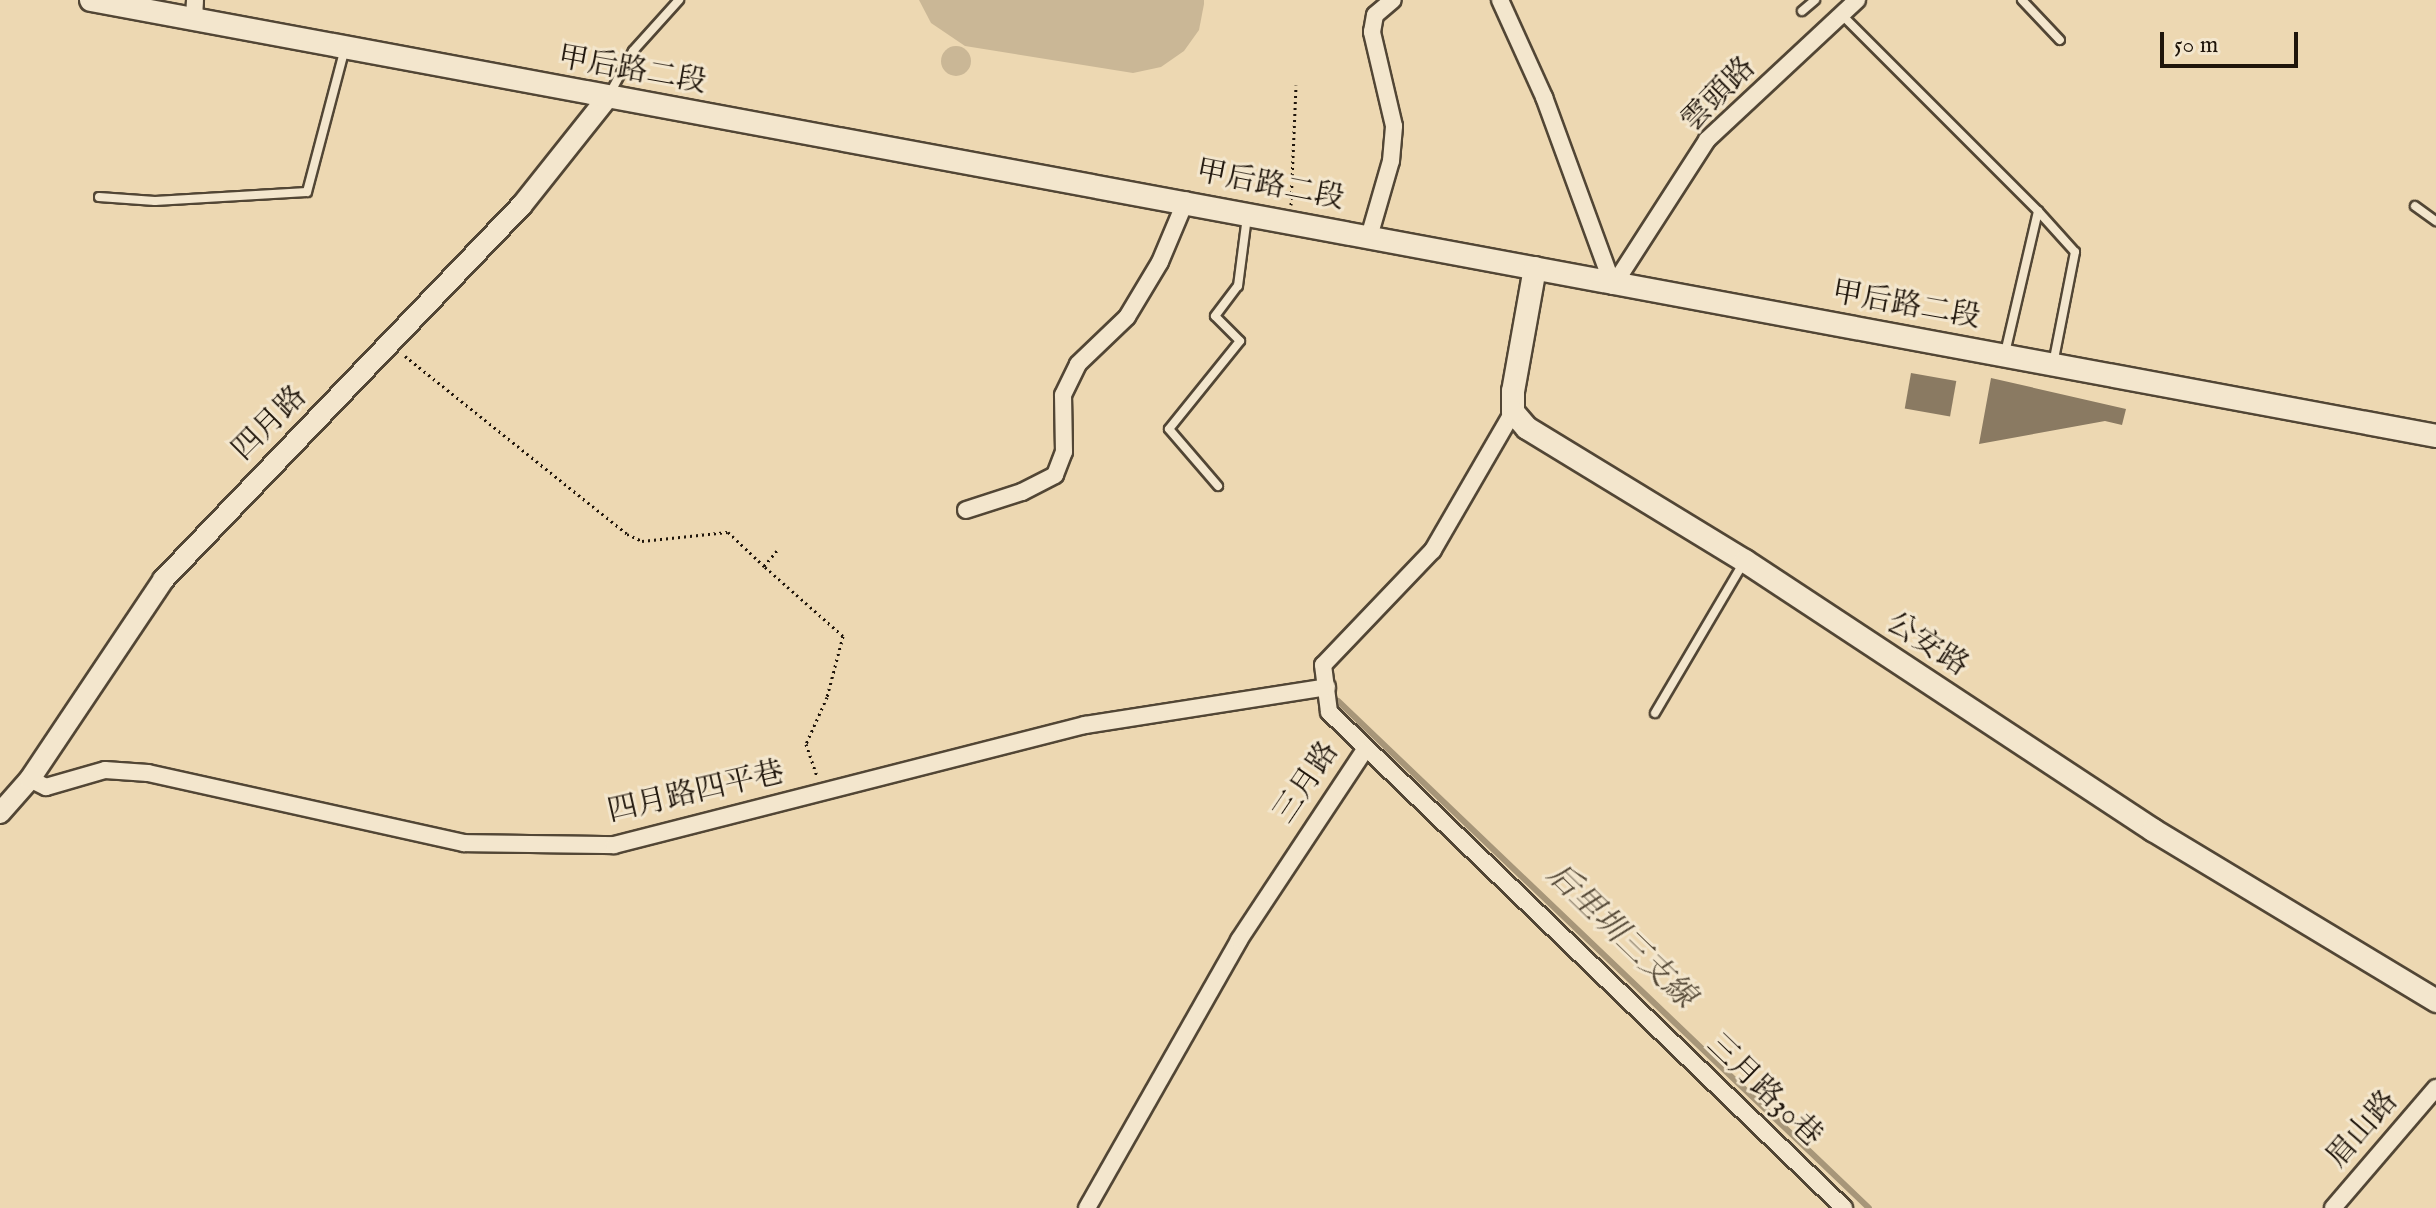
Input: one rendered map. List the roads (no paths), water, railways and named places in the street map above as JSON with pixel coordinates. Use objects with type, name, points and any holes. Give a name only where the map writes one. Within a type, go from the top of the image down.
[{"type":"main road","name":"甲后路二段","points":[[91,0],[194,10],[345,47],[608,97],[1186,200],[1613,286],[2005,354],[2436,436]]},
{"type":"main road","points":[[1513,412],[1535,268]]},
{"type":"main road","name":"公安路","points":[[1513,412],[1527,428],[1745,561],[2153,830],[2436,1001]]},
{"type":"street","points":[[1369,237],[1391,161],[1394,126],[1372,32],[1375,15],[1393,0]]},
{"type":"street","points":[[1500,0],[1544,97],[1613,286]]},
{"type":"street","name":"雲頭路","points":[[1613,286],[1707,140],[1844,17],[1857,0]]},
{"type":"street","name":"四月路","points":[[0,813],[30,779],[163,580],[202,534],[392,345],[522,205],[608,97]]},
{"type":"street","points":[[966,510],[1022,492],[1055,475],[1064,452],[1063,395],[1078,364],[1127,317],[1160,262],[1186,200]]},
{"type":"street","points":[[1327,687],[1323,665],[1433,550],[1513,412]]},
{"type":"street","name":"四月路四平巷","points":[[30,779],[46,787],[105,770],[148,773],[464,843],[614,845],[1085,725],[1327,687]]},
{"type":"street","name":"三月路","points":[[1087,1208],[1239,940],[1364,751],[1329,712],[1327,687]]},
{"type":"street","name":"三月路30巷","points":[[1364,751],[1844,1208]]},
{"type":"street","name":"眉山路","points":[[2333,1208],[2436,1088]]},
{"type":"lane","points":[[608,97],[633,51],[679,0]]},
{"type":"lane","points":[[1802,11],[1815,0]]},
{"type":"lane","points":[[2022,0],[2060,40]]},
{"type":"lane","points":[[1844,17],[2075,252],[2053,365]]},
{"type":"lane","points":[[99,197],[155,201],[307,192],[345,47]]},
{"type":"lane","points":[[2415,206],[2436,221]]},
{"type":"lane","points":[[2005,354],[2038,211]]},
{"type":"lane","points":[[1218,486],[1169,429],[1240,341],[1215,316],[1238,286],[1248,212]]},
{"type":"lane","points":[[1655,713],[1745,561]]},
{"type":"waterway","name":"后里圳三支線","points":[[1338,701],[1869,1208]]}]
